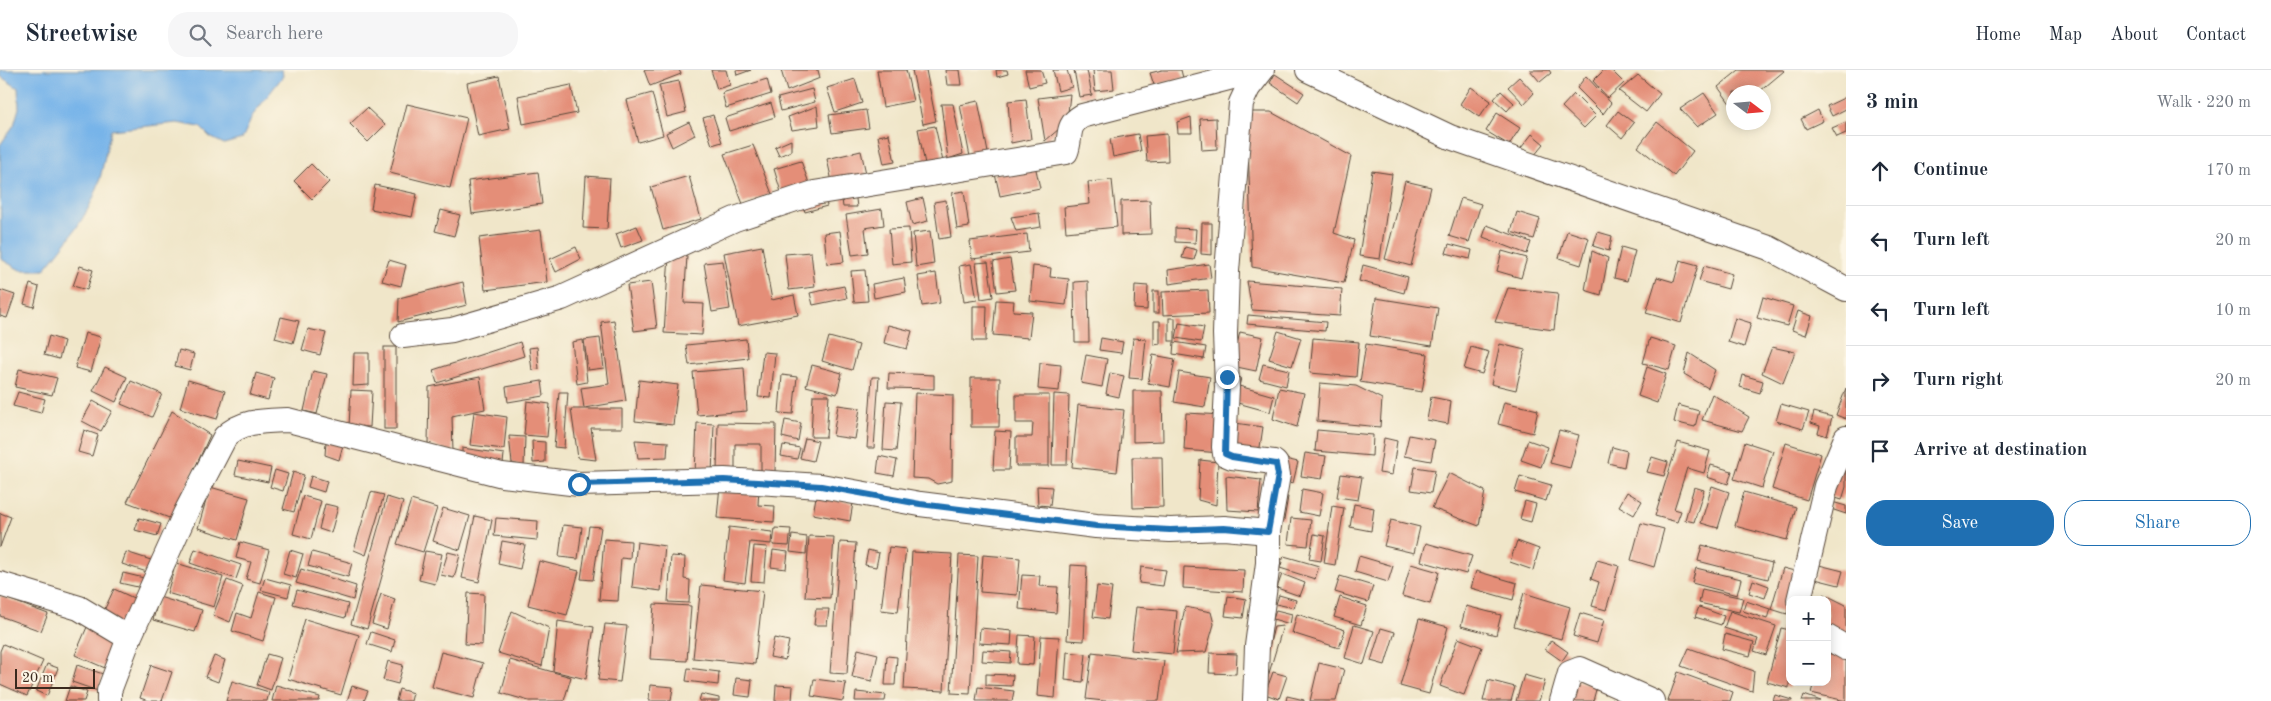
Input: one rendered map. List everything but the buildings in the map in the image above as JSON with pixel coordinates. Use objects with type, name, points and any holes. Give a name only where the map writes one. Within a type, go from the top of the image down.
[{"type":"street","points":[[403,336],[452,330],[562,298],[735,219],[814,193],[1066,152],[1070,129],[1074,121],[1082,116],[1261,70]]},
{"type":"street","points":[[1255,701],[1257,646],[1268,563],[1268,532],[1278,475],[1276,464],[1232,457],[1225,454],[1224,447],[1228,388],[1226,334],[1227,271],[1240,112],[1241,103],[1248,88],[1261,70]]},
{"type":"street","points":[[1308,70],[1450,137],[1769,248],[1846,289]]},
{"type":"street","points":[[109,701],[109,691],[129,638],[186,514],[225,437],[235,427],[259,421],[288,420],[502,476],[579,484],[724,480],[821,486],[920,504],[1096,526],[1170,530],[1224,528],[1268,532]]},
{"type":"street","points":[[1800,596],[1826,486],[1846,438]]},
{"type":"street","points":[[0,584],[79,608],[129,638]]},
{"type":"street","points":[[1831,639],[1846,648]]},
{"type":"street","points":[[1562,701],[1570,673],[1580,669],[1652,701]]},
{"type":"water","points":[[0,70],[282,70],[283,76],[253,115],[242,139],[224,144],[210,137],[200,127],[177,123],[111,130],[98,186],[82,220],[44,270],[20,270],[1,259],[0,145],[14,125],[19,108],[18,88],[0,76]]},
{"type":"route","points":[[579,484],[649,480],[724,480],[777,485],[821,486],[920,504],[973,509],[1096,526],[1170,530],[1224,528],[1268,532],[1278,475],[1276,464],[1274,462],[1232,457],[1225,454],[1227,377]]}]
